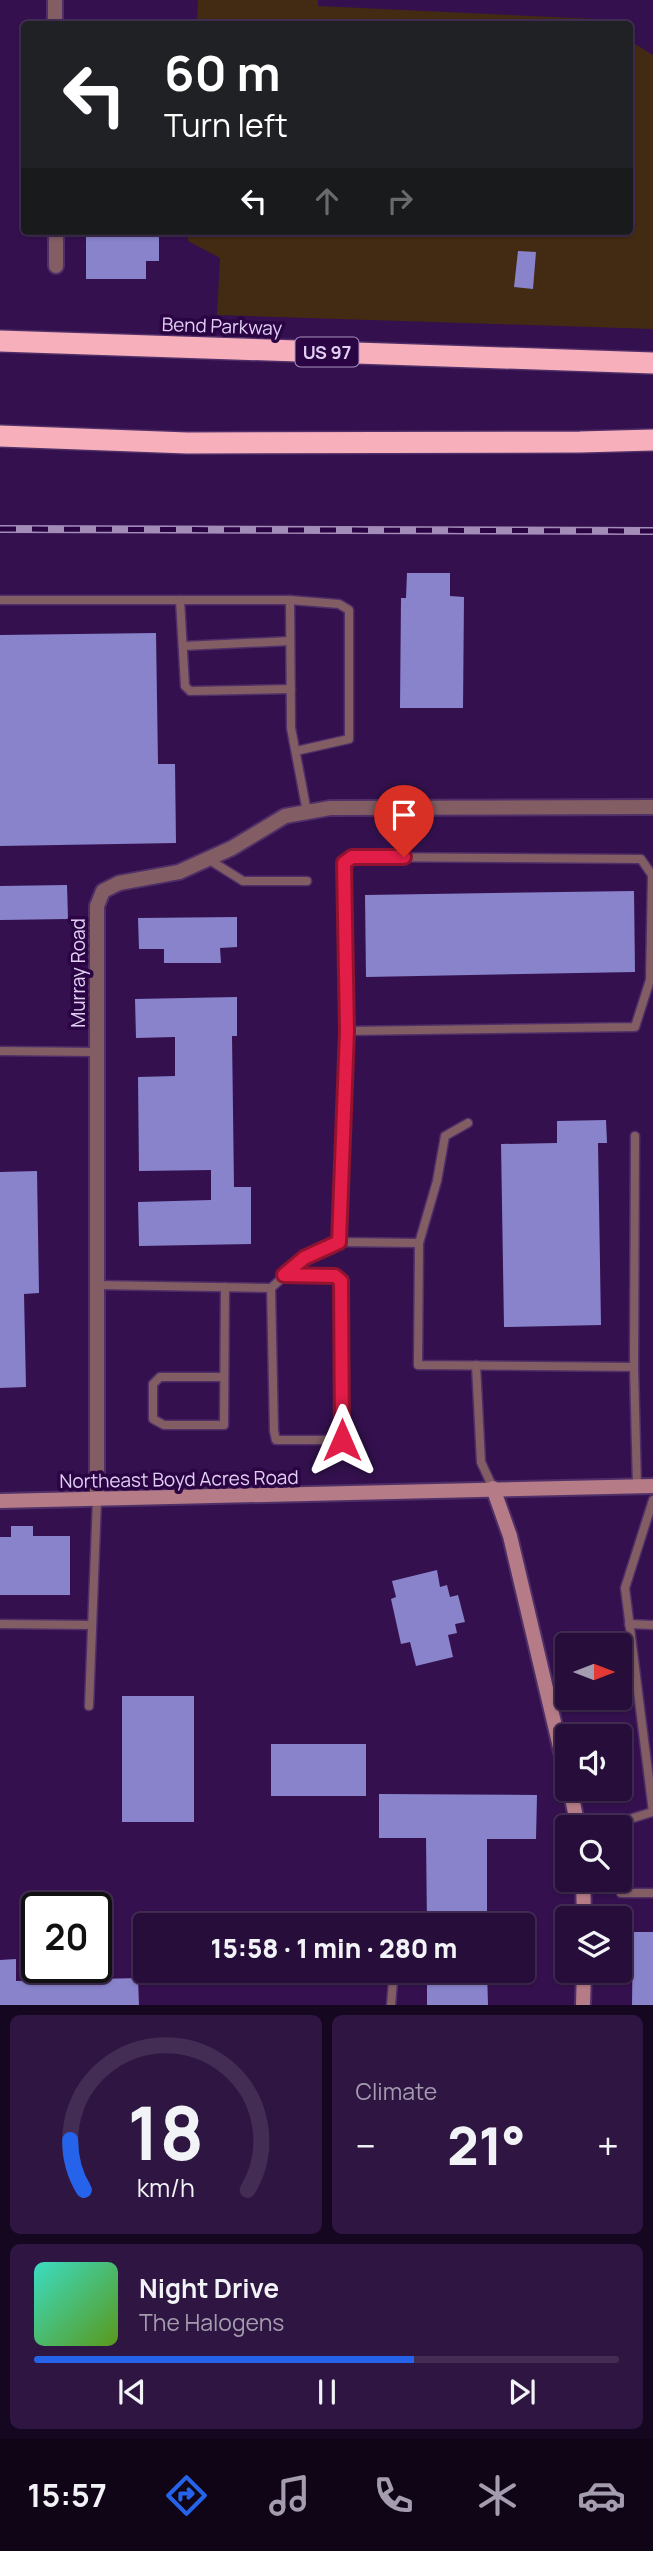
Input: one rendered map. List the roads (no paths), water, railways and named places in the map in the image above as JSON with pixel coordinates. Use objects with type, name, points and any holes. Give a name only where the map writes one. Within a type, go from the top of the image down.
[{"type":"highway","name":"Bend Parkway","points":[[0,341],[653,363]]},
{"type":"highway","points":[[0,436],[201,443],[653,440]]},
{"type":"street","points":[[55,0],[55,21]]},
{"type":"street","points":[[56,235],[56,267]]},
{"type":"street","name":"Murray Road","points":[[97,1500],[97,905],[103,891],[119,883],[179,872],[232,848],[285,816],[330,807],[653,807]]},
{"type":"street","name":"Northeast Boyd Acres Road","points":[[0,1501],[653,1486]]},
{"type":"street","points":[[493,1488],[510,1536],[555,1726]]},
{"type":"street","points":[[583,1983],[583,2005]]},
{"type":"lane","points":[[0,600],[290,600],[339,604],[349,610],[349,740],[296,751]]},
{"type":"lane","points":[[180,600],[186,686],[190,691],[291,689]]},
{"type":"lane","points":[[290,600],[291,728],[307,811]]},
{"type":"lane","points":[[183,646],[290,641]]},
{"type":"lane","points":[[339,1242],[347,1031],[344,863],[352,857],[641,859],[652,874],[650,980],[635,1027],[347,1031]]},
{"type":"lane","points":[[208,859],[243,881],[307,881]]},
{"type":"lane","points":[[0,1051],[97,1052]]},
{"type":"lane","points":[[468,1122],[445,1136],[437,1181],[419,1243],[418,1365],[634,1367]]},
{"type":"lane","points":[[635,1136],[634,1367],[637,1486]]},
{"type":"lane","points":[[97,1284],[271,1287],[304,1258],[339,1242],[419,1243]]},
{"type":"lane","points":[[271,1287],[276,1440],[342,1440],[341,1281],[335,1276],[284,1275]]},
{"type":"lane","points":[[224,1377],[160,1377],[153,1384],[153,1419],[164,1425],[224,1425],[225,1287]]},
{"type":"lane","points":[[476,1365],[481,1462],[493,1488]]},
{"type":"lane","points":[[89,1706],[97,1500]]},
{"type":"lane","points":[[632,1818],[652,1812],[625,1588],[653,1500]]},
{"type":"lane","points":[[0,1624],[92,1625]]},
{"type":"lane","points":[[629,1624],[653,1625]]},
{"type":"lane","points":[[621,1893],[653,1893]]},
{"type":"lane","points":[[391,2005],[393,1983]]},
{"type":"railway","points":[[0,529],[653,531]]}]
